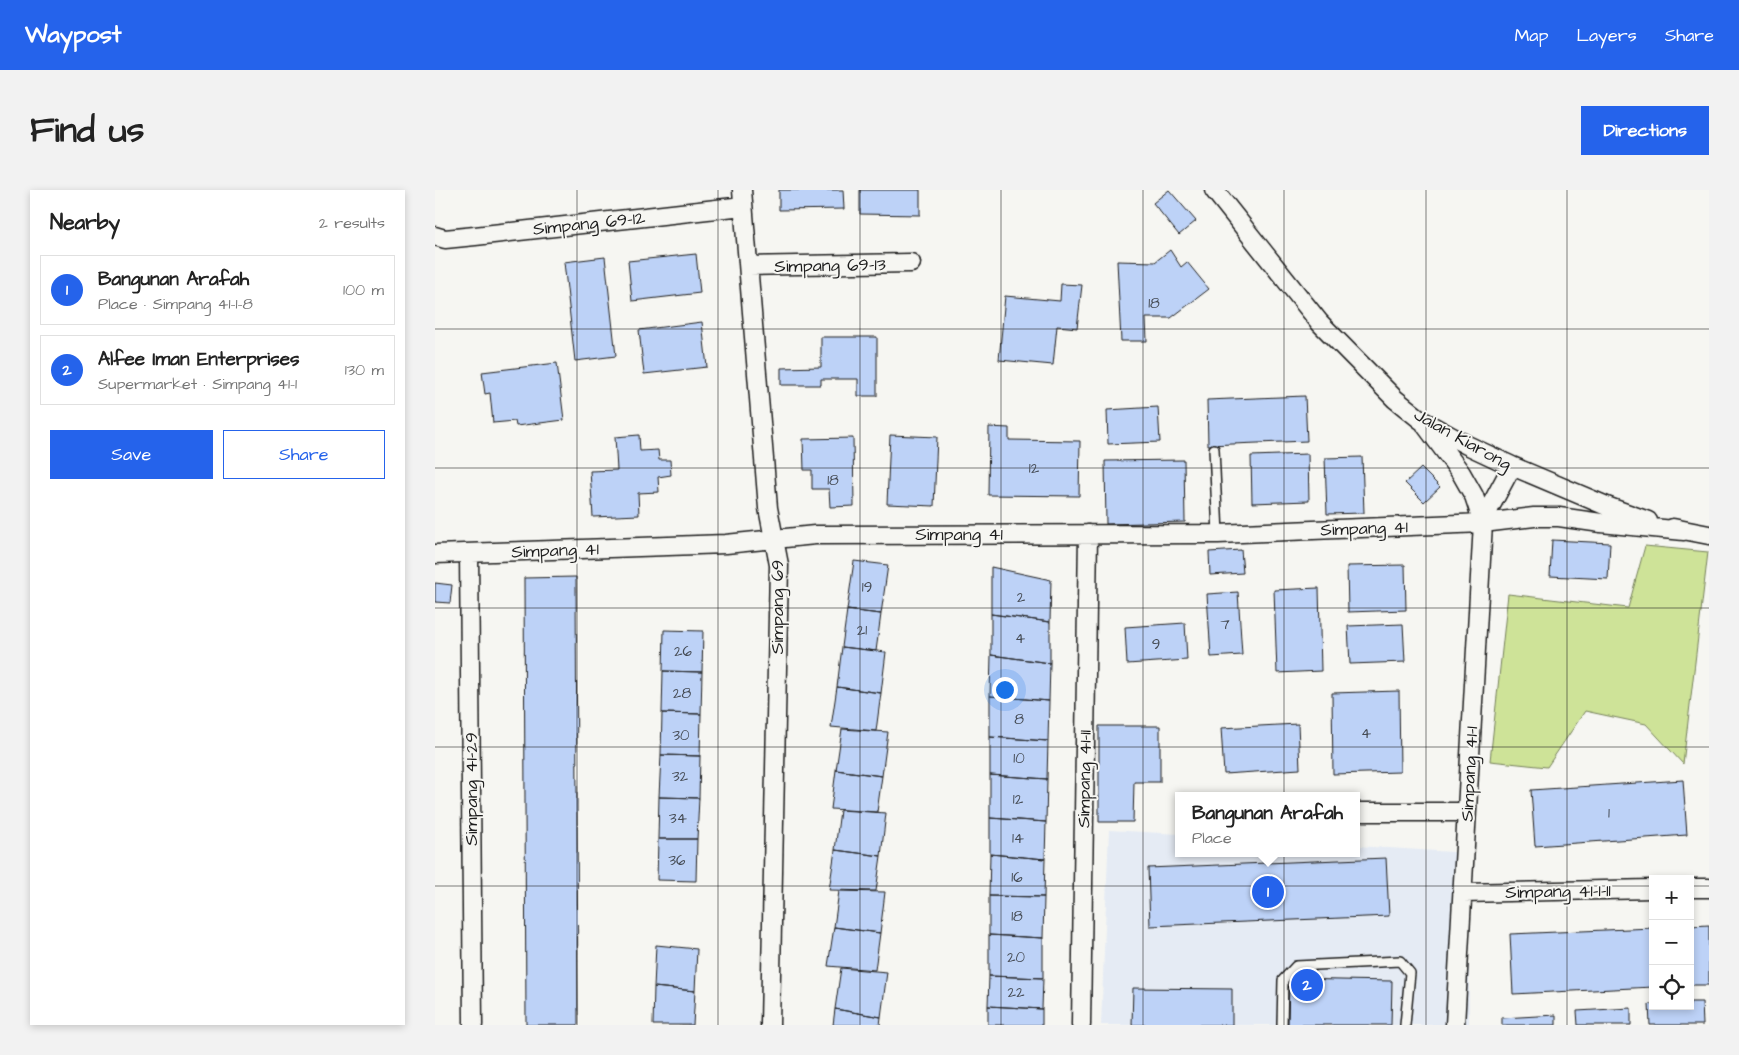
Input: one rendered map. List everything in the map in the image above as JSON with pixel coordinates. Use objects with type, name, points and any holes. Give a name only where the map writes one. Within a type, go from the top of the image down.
[{"type":"street","name":"Jalan Kiarong","points":[[1213,190],[1320,323],[1395,399],[1421,420],[1467,445],[1512,466],[1609,507],[1685,531],[1709,535]]},
{"type":"street","name":"Simpang 69-12","points":[[435,236],[445,238],[475,236],[743,198]]},
{"type":"street","name":"Simpang 69","points":[[743,198],[768,508],[779,565],[770,1025]]},
{"type":"street","name":"Simpang 69-13","points":[[749,266],[911,263]]},
{"type":"street","name":"Simpang 41-1","points":[[1421,420],[1461,473],[1474,496],[1483,523]]},
{"type":"street","name":"Simpang 41-1","points":[[1455,1025],[1483,523],[1512,466]]},
{"type":"street","points":[[1483,523],[1534,517],[1559,517],[1685,531]]},
{"type":"street","name":"Simpang 41","points":[[435,554],[726,544],[815,535],[1218,534],[1483,523]]},
{"type":"street","name":"Simpang 41-11","points":[[1081,1025],[1088,534]]},
{"type":"street","name":"Simpang 41-29","points":[[469,553],[473,1025]]},
{"type":"street","points":[[1360,812],[1466,812]]},
{"type":"street","points":[[1694,888],[1709,888]]},
{"type":"street","name":"Simpang 41-1-11","points":[[1463,893],[1649,889]]},
{"type":"lane","points":[[1214,449],[1218,534]]},
{"type":"lane","points":[[1282,1025],[1283,980],[1296,966],[1400,961],[1410,974],[1405,1025]]},
{"type":"shaded area","points":[[1109,830],[1175,834],[1175,857],[1360,857],[1360,846],[1469,853],[1469,1025],[1101,1025]]},
{"type":"green space","points":[[1645,546],[1708,552],[1683,764],[1646,724],[1585,711],[1547,767],[1490,761],[1508,594],[1628,608]]},
{"type":"building","points":[[779,190],[843,190],[844,209],[779,210]]},
{"type":"building","points":[[860,190],[920,190],[920,215],[860,214]]},
{"type":"building","points":[[1169,190],[1196,221],[1179,235],[1153,203]]},
{"type":"building","points":[[1170,250],[1181,267],[1187,262],[1209,289],[1171,318],[1146,318],[1147,341],[1121,341],[1117,261],[1155,262]]},
{"type":"building","points":[[696,254],[700,293],[632,301],[628,261]]},
{"type":"building","points":[[605,257],[616,356],[575,361],[564,262]]},
{"type":"building","points":[[1061,284],[1082,285],[1077,328],[1057,326],[1053,365],[999,360],[1005,296],[1060,301]]},
{"type":"building","points":[[702,322],[707,367],[644,374],[639,330]]},
{"type":"building","points":[[821,337],[877,337],[877,396],[858,396],[858,379],[821,379],[821,385],[781,385],[781,368],[821,367]]},
{"type":"building","points":[[557,363],[564,420],[516,426],[515,421],[493,423],[490,393],[485,394],[482,372]]},
{"type":"building","points":[[1305,396],[1307,441],[1208,445],[1207,400]]},
{"type":"building","points":[[1158,407],[1160,442],[1108,444],[1107,410]]},
{"type":"building","points":[[989,427],[1009,428],[1009,440],[1080,441],[1079,496],[988,495]]},
{"type":"building","points":[[639,435],[640,451],[658,450],[659,460],[670,460],[671,475],[658,477],[659,492],[638,493],[639,515],[593,517],[590,471],[617,470],[615,437]]},
{"type":"building","points":[[890,435],[937,437],[934,506],[887,504]]},
{"type":"building","points":[[853,438],[854,506],[830,507],[829,489],[812,489],[812,470],[804,470],[803,439]]},
{"type":"building","points":[[1308,454],[1309,501],[1252,503],[1251,456]]},
{"type":"building","points":[[1362,457],[1364,513],[1327,514],[1325,458]]},
{"type":"building","points":[[1184,460],[1185,522],[1106,524],[1105,461]]},
{"type":"building","points":[[1421,468],[1440,487],[1424,502],[1405,483]]},
{"type":"building","points":[[1552,540],[1610,543],[1608,579],[1550,576]]},
{"type":"building","points":[[1241,550],[1243,573],[1210,575],[1209,552]]},
{"type":"building","points":[[854,561],[888,565],[881,614],[847,610]]},
{"type":"building","points":[[1405,565],[1406,610],[1348,612],[1347,566]]},
{"type":"building","points":[[991,567],[1051,580],[1050,622],[991,614]]},
{"type":"building","points":[[576,577],[578,1025],[526,1025],[524,578]]},
{"type":"building","points":[[435,583],[452,585],[450,603],[435,602]]},
{"type":"building","points":[[1319,588],[1321,671],[1277,673],[1274,590]]},
{"type":"building","points":[[1238,592],[1242,655],[1211,657],[1207,594]]},
{"type":"building","points":[[847,610],[881,614],[876,651],[842,647]]},
{"type":"building","points":[[991,614],[1050,622],[1050,663],[991,655]]},
{"type":"building","points":[[1185,623],[1187,660],[1127,664],[1125,627]]},
{"type":"building","points":[[1403,624],[1405,662],[1350,664],[1348,626]]},
{"type":"building","points":[[664,630],[703,631],[702,672],[663,671]]},
{"type":"building","points":[[842,647],[886,652],[881,693],[837,687]]},
{"type":"building","points":[[991,655],[1050,663],[1049,701],[990,696]]},
{"type":"building","points":[[663,671],[702,672],[701,714],[662,713]]},
{"type":"building","points":[[837,687],[881,693],[876,731],[831,727]]},
{"type":"building","points":[[1399,691],[1400,772],[1333,774],[1332,693]]},
{"type":"building","points":[[990,696],[1049,701],[1048,741],[990,737]]},
{"type":"building","points":[[662,713],[701,714],[700,756],[661,755]]},
{"type":"building","points":[[1298,724],[1300,769],[1224,774],[1221,728]]},
{"type":"building","points":[[1099,726],[1160,726],[1160,782],[1134,782],[1133,822],[1099,822]]},
{"type":"building","points":[[842,729],[888,732],[882,776],[836,770]]},
{"type":"building","points":[[990,737],[1048,741],[1047,779],[990,775]]},
{"type":"building","points":[[661,755],[700,756],[699,798],[659,797]]},
{"type":"building","points":[[836,770],[882,776],[877,812],[831,809]]},
{"type":"building","points":[[990,775],[1047,779],[1046,822],[990,818]]},
{"type":"building","points":[[1683,780],[1687,835],[1535,846],[1531,790]]},
{"type":"building","points":[[659,797],[699,798],[697,839],[658,839]]},
{"type":"building","points":[[840,810],[886,813],[881,856],[835,850]]},
{"type":"building","points":[[990,818],[1046,822],[1045,859],[990,854]]},
{"type":"building","points":[[658,839],[697,839],[696,881],[657,880]]},
{"type":"building","points":[[835,850],[881,856],[876,891],[829,890]]},
{"type":"building","points":[[990,854],[1045,859],[1044,897],[989,896]]},
{"type":"building","points":[[1386,858],[1389,916],[1150,926],[1148,868]]},
{"type":"building","points":[[839,891],[885,892],[880,933],[834,927]]},
{"type":"building","points":[[989,896],[1044,897],[1043,938],[989,935]]},
{"type":"building","points":[[1709,925],[1709,985],[1694,985],[1694,926]]},
{"type":"building","points":[[834,927],[880,933],[875,970],[828,966]]},
{"type":"building","points":[[1649,928],[1649,987],[1513,994],[1510,934]]},
{"type":"building","points":[[989,935],[1043,938],[1043,978],[989,976]]},
{"type":"building","points":[[656,945],[697,949],[695,991],[654,987]]},
{"type":"building","points":[[841,968],[887,972],[881,1017],[835,1009]]},
{"type":"building","points":[[989,976],[1043,978],[1042,1009],[988,1006]]},
{"type":"building","points":[[1289,979],[1392,981],[1391,1025],[1288,1025]]},
{"type":"building","points":[[654,987],[695,991],[693,1025],[653,1025]]},
{"type":"building","points":[[1133,988],[1232,989],[1232,1025],[1132,1025]]},
{"type":"building","points":[[1694,1002],[1702,1002],[1703,1025],[1650,1025],[1649,1010],[1694,1010]]},
{"type":"building","points":[[988,1006],[1042,1009],[1042,1025],[988,1025]]},
{"type":"building","points":[[1631,1008],[1631,1025],[1578,1025],[1577,1011]]},
{"type":"building","points":[[835,1009],[881,1017],[880,1025],[833,1025]]},
{"type":"building","points":[[1556,1015],[1556,1025],[1502,1025],[1502,1018]]},
{"type":"place","name":"Bangunan Arafah","points":[[1268,892]]},
{"type":"place","name":"Alfee Iman Enterprises","points":[[1307,985]]}]
